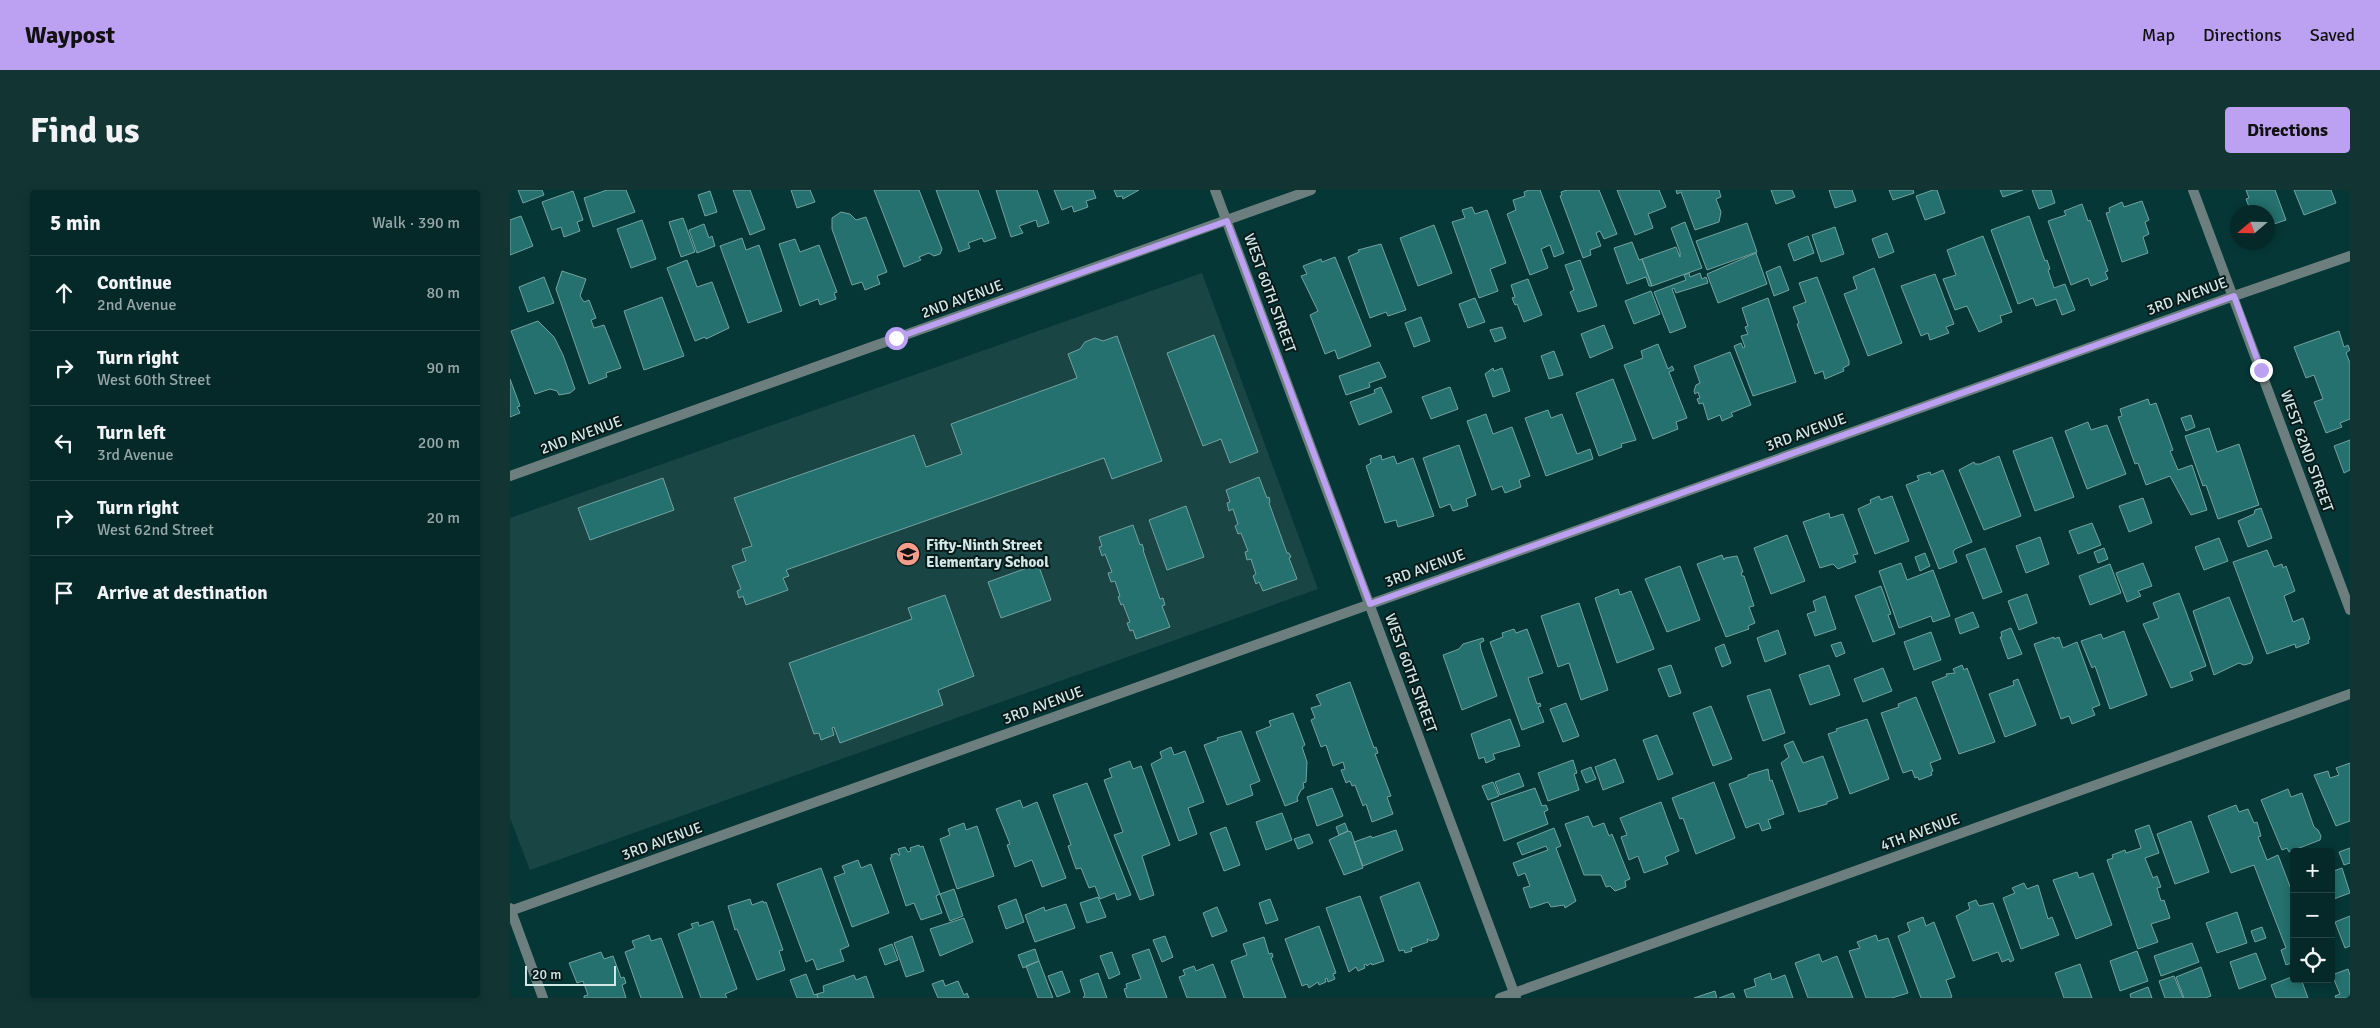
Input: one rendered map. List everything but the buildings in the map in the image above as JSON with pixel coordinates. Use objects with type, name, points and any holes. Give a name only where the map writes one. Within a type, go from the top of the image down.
[{"type":"street","name":"WEST 60TH STREET","points":[[1215,190],[1515,996]]},
{"type":"street","name":"2ND AVENUE","points":[[510,476],[1311,190]]},
{"type":"street","name":"WEST 62ND STREET","points":[[2194,190],[2350,610]]},
{"type":"street","name":"3RD AVENUE","points":[[510,910],[2350,256]]},
{"type":"street","name":"4TH AVENUE","points":[[1500,998],[1515,996],[2350,694]]},
{"type":"street","points":[[510,910],[543,998]]},
{"type":"shaded area","name":"Fifty-Ninth Street Elementary School","points":[[1202,273],[1318,589],[530,870],[510,818],[510,518]]},
{"type":"place","name":"Fifty-Ninth Street Elementary School","points":[[908,554]]},
{"type":"route","points":[[896,338],[1227,221],[1370,604],[2234,296],[2261,370]]}]
